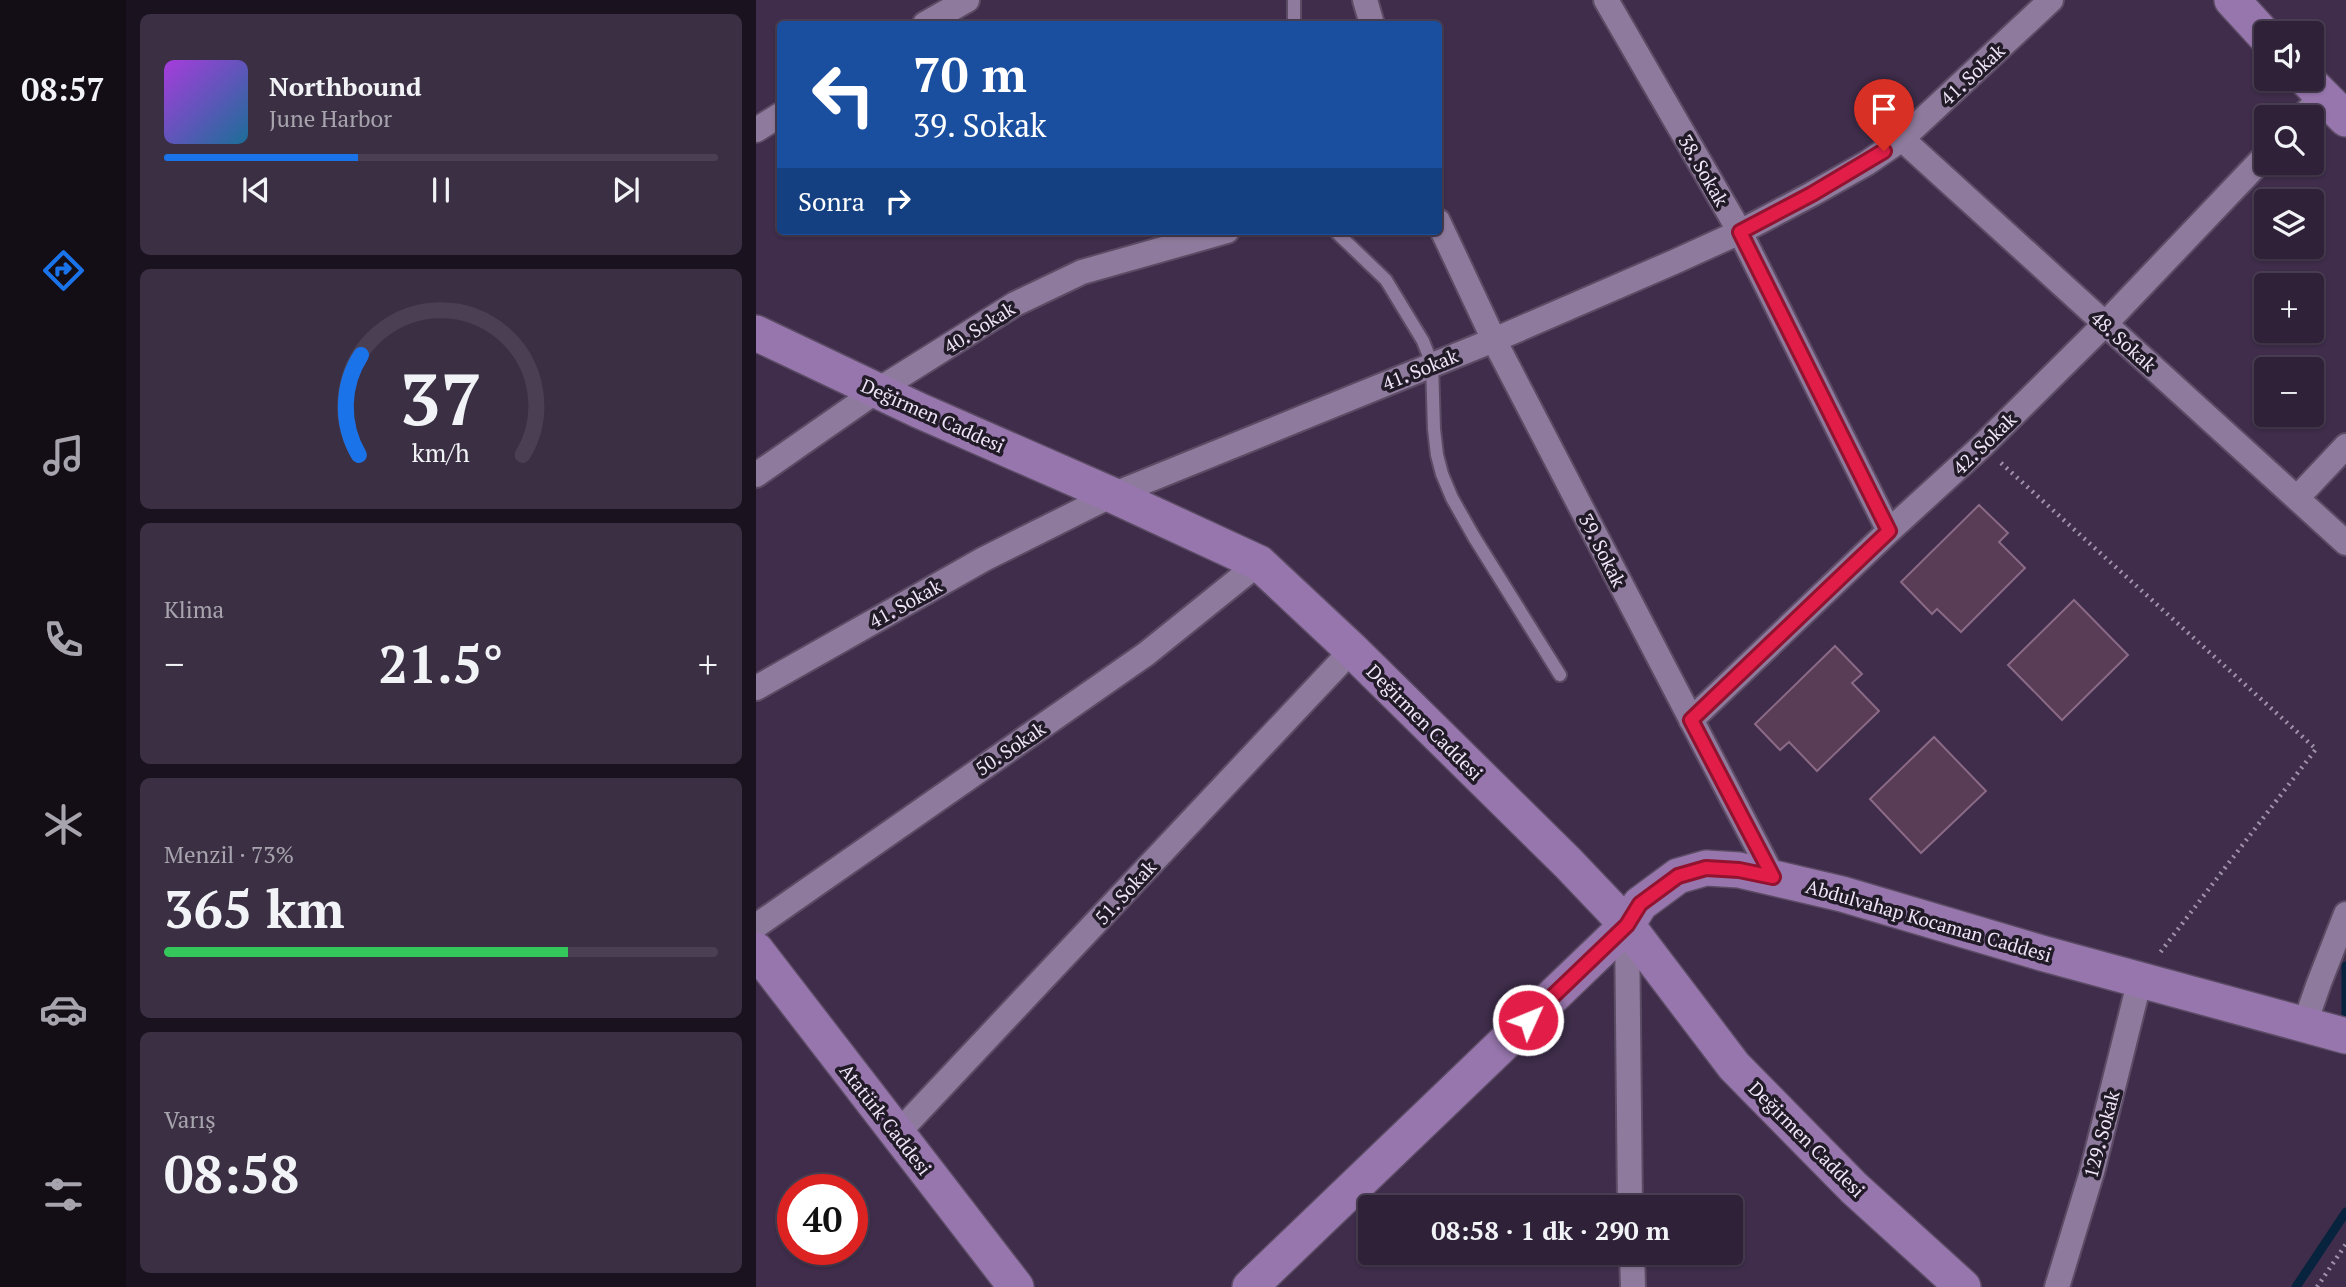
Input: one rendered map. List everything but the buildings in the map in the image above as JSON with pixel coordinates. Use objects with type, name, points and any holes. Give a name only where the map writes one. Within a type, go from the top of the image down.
[{"type":"street","points":[[930,21],[967,0]]},
{"type":"street","points":[[1365,0],[1371,21]]},
{"type":"street","name":"38. Sokak","points":[[1606,0],[1740,232],[1889,531]]},
{"type":"street","name":"41. Sokak","points":[[756,688],[984,559],[1112,495],[1493,340],[1740,232],[1812,194],[1867,163],[1902,139],[2051,0]]},
{"type":"street","points":[[2232,0],[2254,24]]},
{"type":"street","points":[[756,130],[777,117]]},
{"type":"street","name":"48. Sokak","points":[[1902,139],[2346,542]]},
{"type":"street","name":"42. Sokak","points":[[1691,720],[1982,446],[2105,324],[2254,168]]},
{"type":"street","name":"39. Sokak","points":[[1442,230],[1493,340],[1773,877]]},
{"type":"street","name":"40. Sokak","points":[[756,475],[878,390],[978,326],[1050,286],[1082,272],[1213,235]]},
{"type":"street","name":"Değirmen Caddesi","points":[[756,334],[1259,563],[1352,650],[1558,853],[1627,925],[1734,1066],[1854,1188],[1963,1287]]},
{"type":"street","points":[[2297,498],[2346,446]]},
{"type":"street","name":"50. Sokak","points":[[756,926],[1146,654],[1259,563]]},
{"type":"street","name":"51. Sokak","points":[[897,1134],[1352,650]]},
{"type":"street","name":"Abdulvahap Kocaman Caddesi","points":[[1250,1287],[1627,925],[1640,904],[1678,876],[1706,868],[1739,870],[1842,894],[2346,1036]]},
{"type":"street","points":[[2305,1024],[2346,914]]},
{"type":"street","points":[[1627,925],[1630,1195]]},
{"type":"street","name":"Atatürk Caddesi","points":[[756,950],[1016,1287]]},
{"type":"street","name":"129. Sokak","points":[[2057,1287],[2092,1172],[2140,979]]},
{"type":"street","points":[[1632,1265],[1633,1287]]},
{"type":"lane","points":[[1294,0],[1294,21]]},
{"type":"lane","points":[[1339,235],[1386,280],[1423,341],[1432,364],[1437,455],[1452,498],[1560,676]]},
{"type":"path","points":[[1982,446],[2316,749],[2140,979]]},
{"type":"path","points":[[2318,1287],[2346,1244]]},
{"type":"waterway","points":[[2346,966],[2346,1017]]},
{"type":"waterway","points":[[2296,1287],[2346,1212]]},
{"type":"route","points":[[1528,1020],[1627,925],[1640,904],[1678,876],[1706,868],[1739,870],[1773,877],[1691,720],[1889,531],[1740,232],[1812,194],[1884,151]]}]
